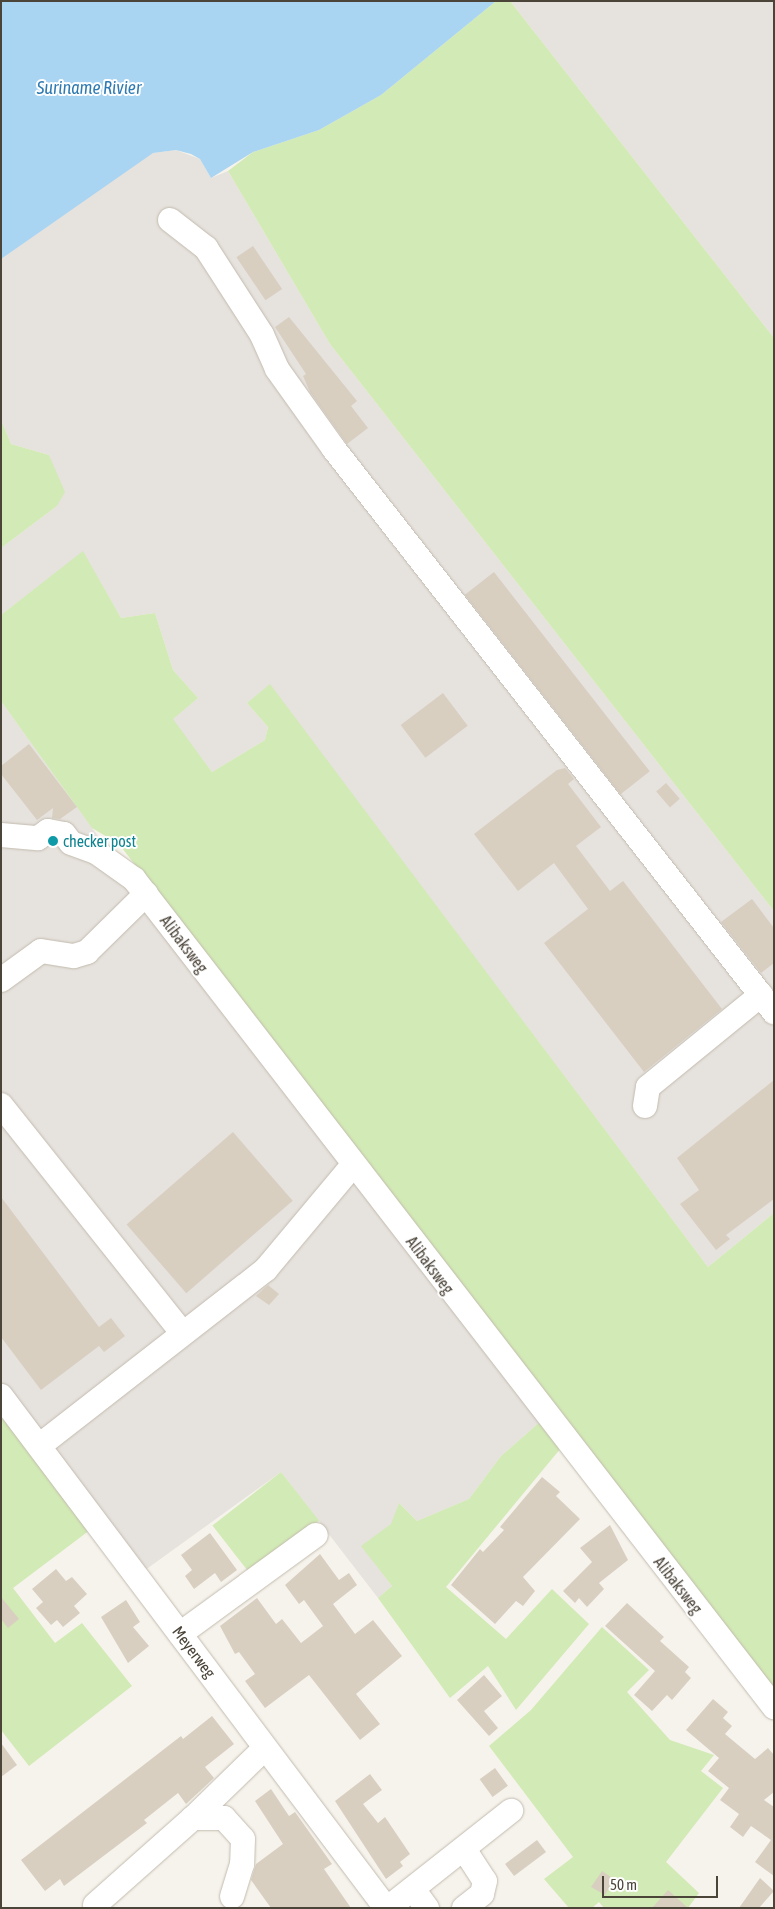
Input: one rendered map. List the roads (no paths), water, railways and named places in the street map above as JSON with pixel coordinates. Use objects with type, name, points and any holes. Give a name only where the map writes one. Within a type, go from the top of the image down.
[{"type":"street","points":[[170,220],[206,248],[262,335],[276,369],[334,449],[767,1004],[648,1087],[644,1106]]},
{"type":"street","name":"Alibaksweg","points":[[1,835],[54,841],[96,852],[134,879],[774,1708]]},
{"type":"street","points":[[1,980],[41,951],[74,956],[87,952],[146,894]]},
{"type":"street","points":[[1,1106],[181,1331]]},
{"type":"street","points":[[39,1446],[181,1331],[266,1269],[354,1165]]},
{"type":"street","name":"Meyerweg","points":[[1,1396],[387,1908]]},
{"type":"street","points":[[180,1634],[316,1535]]},
{"type":"street","points":[[95,1907],[193,1818],[265,1748]]},
{"type":"street","points":[[387,1908],[511,1811]]},
{"type":"street","points":[[193,1818],[224,1818],[243,1839],[242,1864],[232,1904]]},
{"type":"street","points":[[464,1849],[486,1881],[482,1894],[464,1908]]},
{"type":"street","points":[[413,1889],[427,1908]]},
{"type":"water","name":"Suriname Rivier","points":[[1,1],[496,1],[381,95],[319,130],[253,152],[211,178],[200,159],[191,154],[176,150],[153,153],[1,259]]},
{"type":"place","name":"checker post","points":[[53,841]]}]
